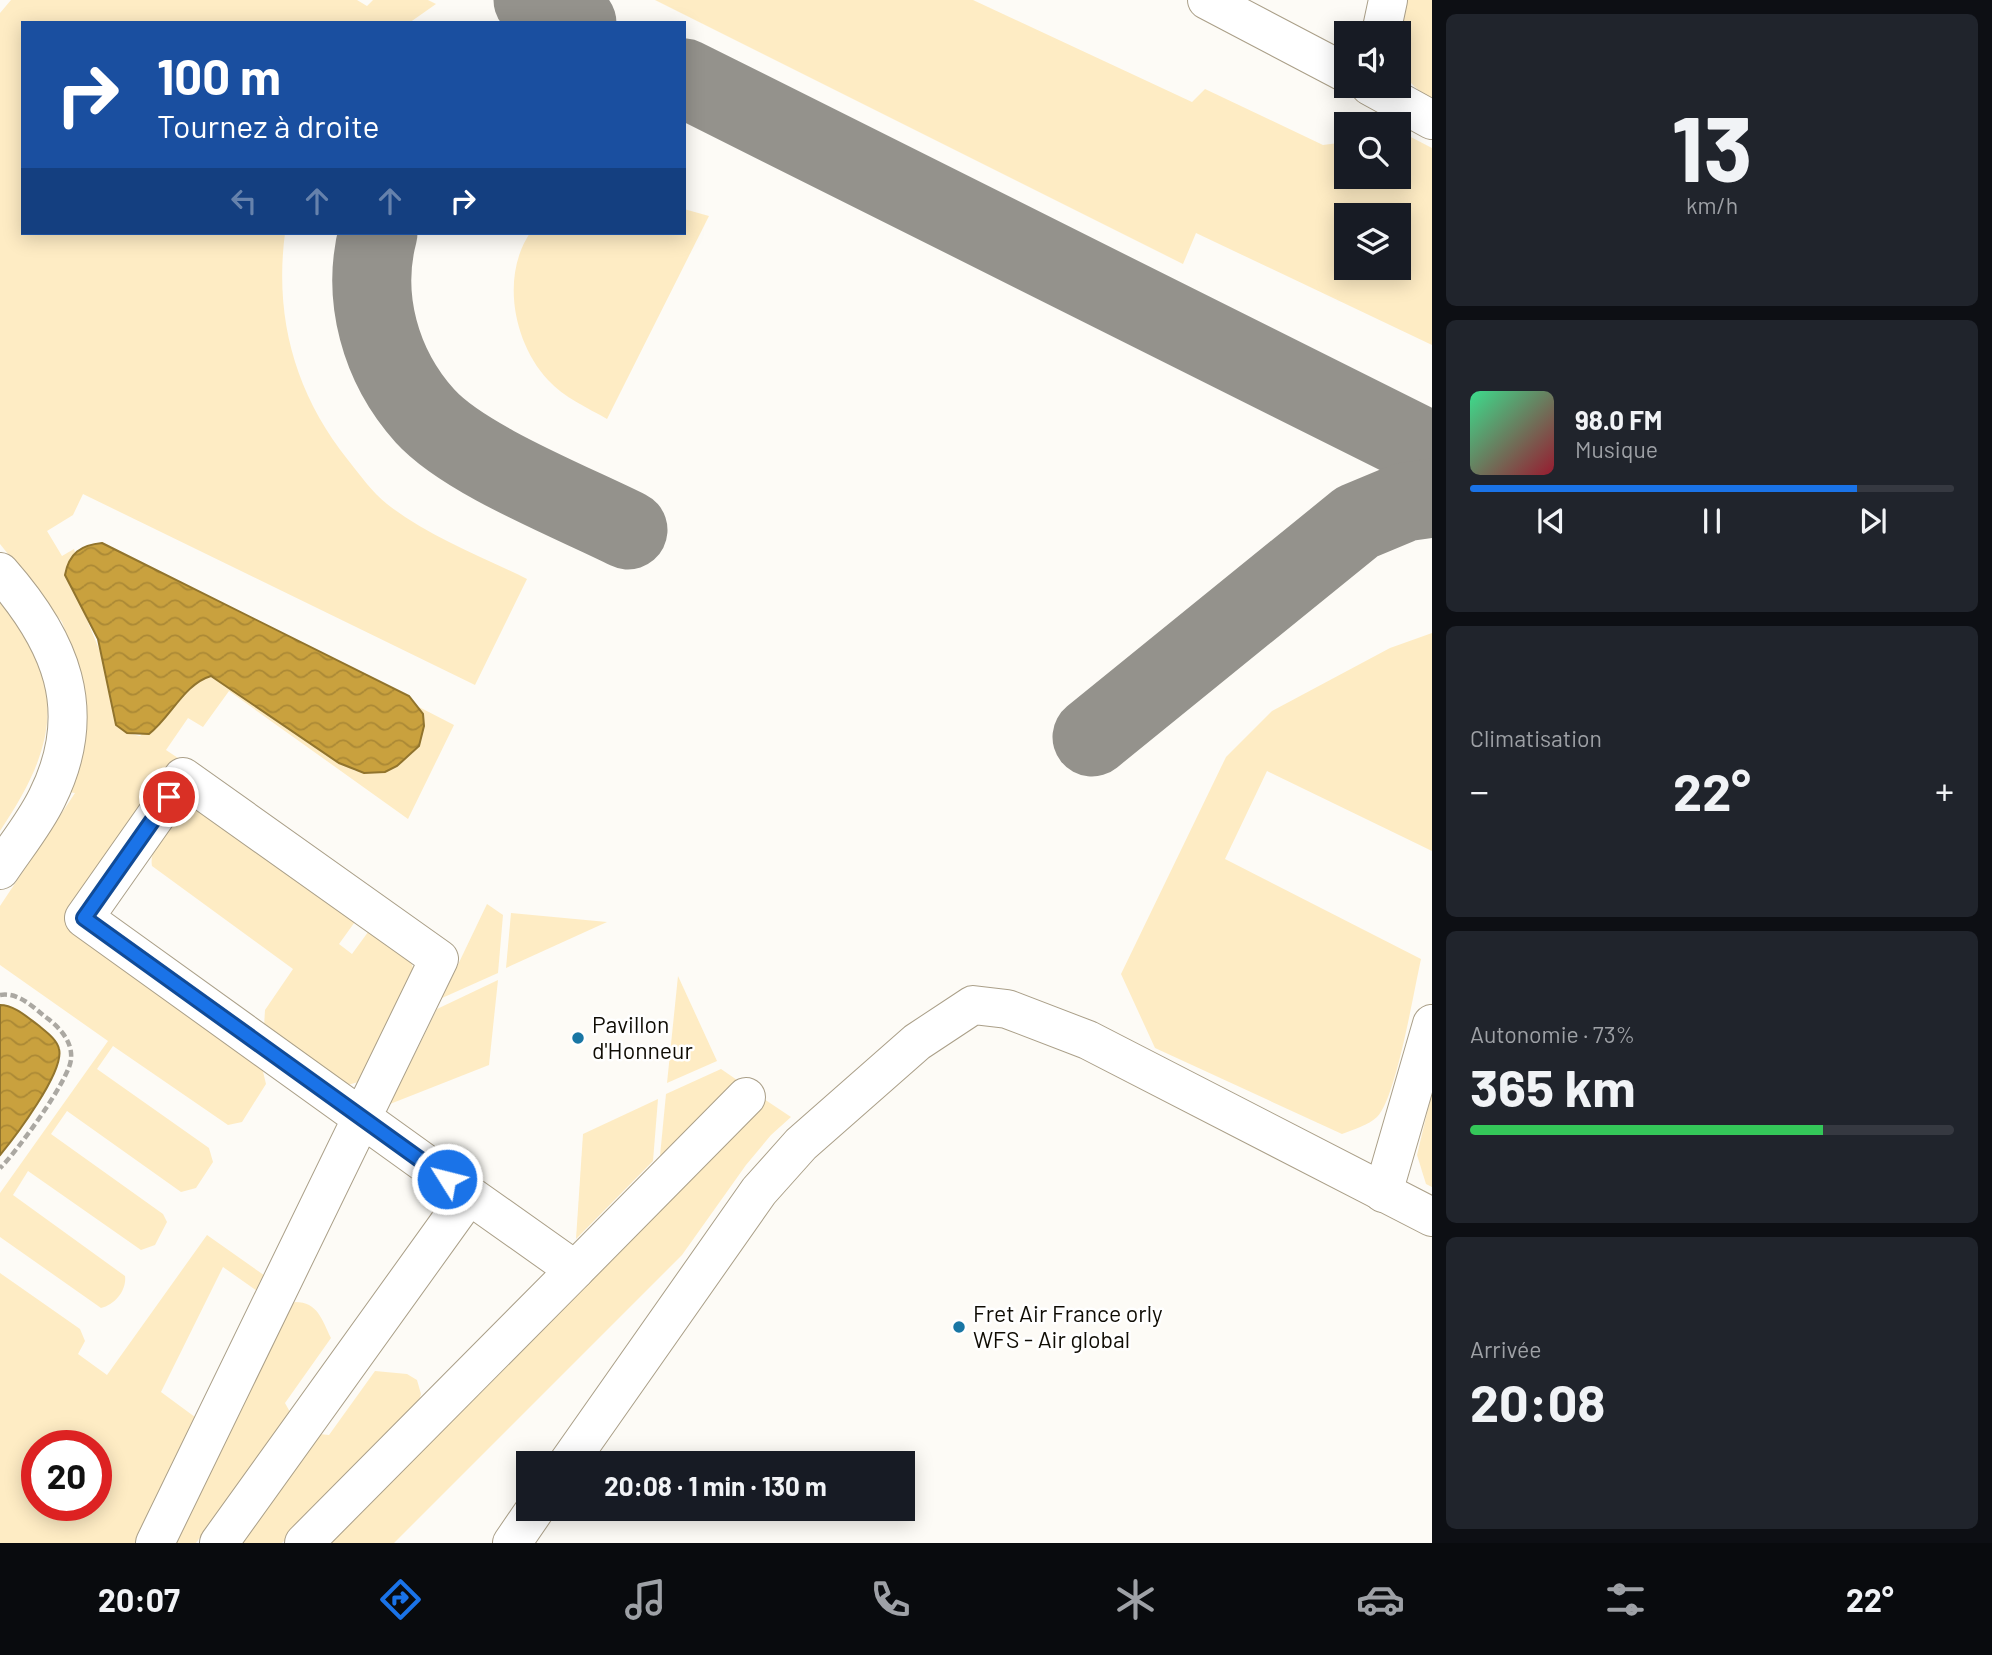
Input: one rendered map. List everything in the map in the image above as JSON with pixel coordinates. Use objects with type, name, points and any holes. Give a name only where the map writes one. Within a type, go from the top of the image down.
[{"type":"lane","points":[[1207,0],[1334,68]]},
{"type":"lane","points":[[1384,21],[1388,0]]},
{"type":"lane","points":[[1391,98],[1432,120]]},
{"type":"lane","points":[[0,572],[45,629],[66,690],[68,727],[61,760],[48,797],[0,870]]},
{"type":"lane","points":[[155,1543],[362,1118],[439,959],[183,777],[84,918],[362,1118],[469,1195],[575,1270]]},
{"type":"lane","points":[[576,1451],[760,1191],[801,1144],[917,1042],[973,1006],[1007,1009],[1088,1040],[1432,1217]]},
{"type":"lane","points":[[1383,1193],[1432,1024]]},
{"type":"lane","points":[[304,1543],[746,1097]]},
{"type":"lane","points":[[219,1543],[469,1195]]},
{"type":"lane","points":[[512,1543],[527,1521]]},
{"type":"path","points":[[0,995],[23,1000],[51,1020],[69,1043],[72,1061],[57,1090],[0,1168]]},
{"type":"shaded area","points":[[11,0],[357,0],[367,6],[373,0],[428,0],[436,4],[412,21],[21,21],[21,235],[285,235],[283,295],[286,325],[293,353],[314,408],[348,460],[387,504],[419,526],[527,579],[475,685],[83,494],[73,515],[47,531],[62,556],[74,549],[66,569],[106,666],[116,725],[127,733],[140,736],[196,682],[211,676],[355,771],[385,772],[413,753],[423,714],[419,707],[454,725],[408,819],[229,691],[203,727],[188,718],[166,750],[181,760],[65,923],[261,1063],[266,1084],[242,1122],[228,1125],[113,1046],[97,1069],[209,1148],[213,1162],[196,1188],[181,1192],[67,1111],[51,1134],[163,1214],[167,1222],[155,1245],[141,1250],[28,1171],[13,1195],[125,1276],[119,1296],[111,1304],[101,1308],[0,1237],[0,1193],[108,1041],[0,965],[0,906],[75,793],[69,792],[81,759],[86,721],[81,673],[62,622],[0,544],[0,13]]},
{"type":"shaded area","points":[[655,0],[973,0],[1192,102],[1205,89],[1323,145],[1334,144],[1334,189],[1411,189],[1411,137],[1432,148],[1432,345],[1196,233],[1183,264]]},
{"type":"shaded area","points":[[1401,0],[1432,0],[1432,98],[1411,82],[1411,21],[1400,21]]},
{"type":"shaded area","points":[[686,210],[709,216],[607,419],[554,386],[536,365],[526,347],[515,308],[514,288],[521,250],[529,235],[686,235]]},
{"type":"shaded area","points":[[0,601],[28,639],[42,671],[47,696],[47,719],[44,742],[36,765],[0,831]]},
{"type":"shaded area","points":[[1432,633],[1432,851],[1267,771],[1225,859],[1421,959],[1397,1067],[1384,1106],[1374,1120],[1342,1134],[1155,1048],[1121,974],[1226,757],[1272,711],[1390,648]]},
{"type":"shaded area","points":[[193,807],[357,919],[339,944],[352,954],[371,928],[410,959],[415,974],[358,1082],[348,1085],[264,1027],[265,1010],[293,969],[152,866],[154,850],[164,831],[178,815]]},
{"type":"shaded area","points":[[487,904],[503,915],[498,973],[442,998]]},
{"type":"shaded area","points":[[511,913],[607,922],[506,968]]},
{"type":"shaded area","points":[[678,976],[717,1061],[667,1083]]},
{"type":"shaded area","points":[[498,980],[489,1065],[390,1104],[437,1009]]},
{"type":"shaded area","points":[[721,1069],[737,1080],[660,1156],[666,1094]]},
{"type":"shaded area","points":[[1432,1092],[1432,1187],[1426,1184],[1417,1155]]},
{"type":"shaded area","points":[[658,1099],[653,1161],[576,1239],[583,1134]]},
{"type":"shaded area","points":[[764,1099],[791,1117],[771,1135],[746,1165],[682,1255],[394,1543],[322,1543]]},
{"type":"shaded area","points":[[207,1235],[268,1278],[260,1293],[223,1267],[161,1392],[199,1420],[138,1543],[0,1543],[0,1273],[80,1329],[85,1341],[78,1354],[107,1375]]},
{"type":"shaded area","points":[[295,1302],[314,1309],[331,1338],[285,1403],[290,1412],[196,1543],[170,1543],[288,1306]]},
{"type":"shaded area","points":[[375,1371],[407,1374],[417,1380],[421,1394],[417,1407],[282,1543],[242,1543],[319,1434],[329,1435]]},
{"type":"water","points":[[102,543],[409,696],[423,714],[424,726],[419,746],[397,766],[385,772],[364,773],[339,763],[211,676],[201,680],[185,693],[149,734],[127,733],[116,725],[98,639],[65,575],[77,552]]},
{"type":"water","points":[[0,1005],[15,1009],[50,1036],[59,1049],[59,1059],[47,1087],[0,1155]]},
{"type":"taxiway","points":[[533,0],[573,21]]},
{"type":"taxiway","points":[[686,79],[1432,452]]},
{"type":"taxiway","points":[[378,235],[372,282],[378,330],[396,375],[425,416],[443,432],[492,464],[628,530]]},
{"type":"taxiway","points":[[1092,737],[1357,522],[1405,502],[1432,498]]},
{"type":"place","name":"Pavillon d'Honneur","points":[[578,1038]]},
{"type":"place","name":"Fret Air France orly WFS - Air global","points":[[959,1327]]},
{"type":"route","points":[[169,797],[84,918],[447,1179]]}]
